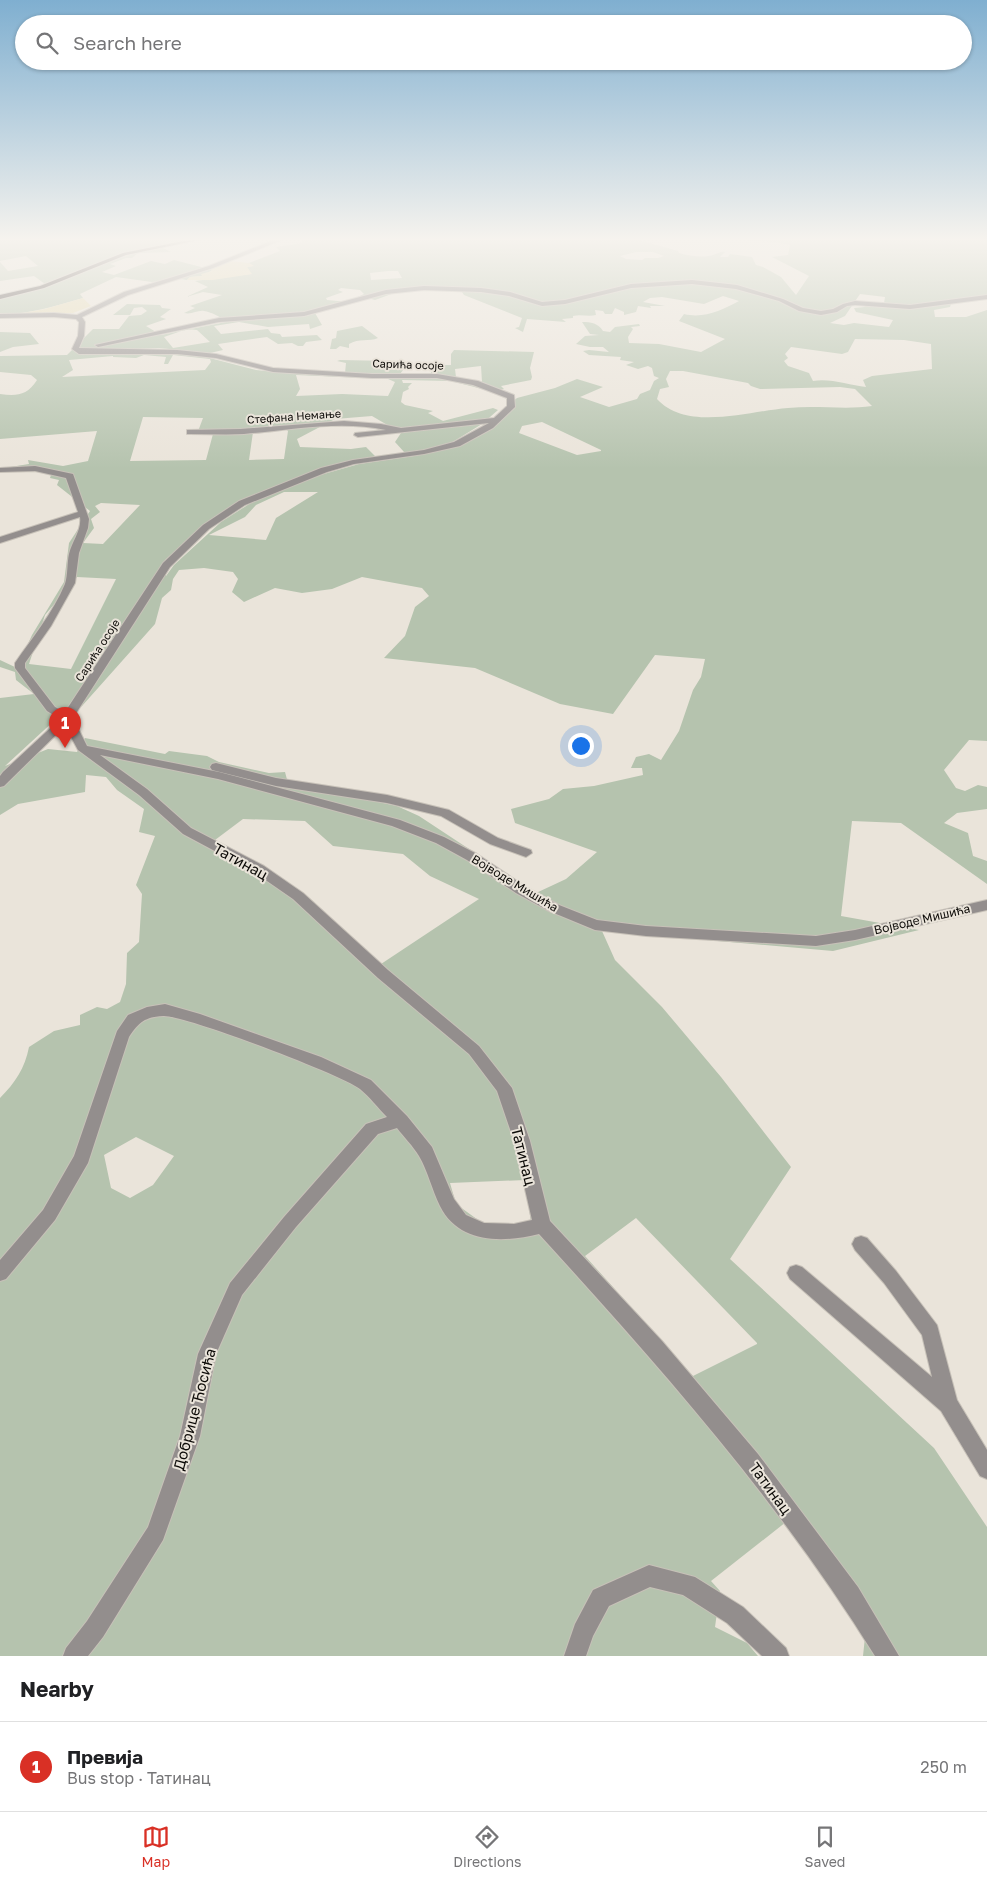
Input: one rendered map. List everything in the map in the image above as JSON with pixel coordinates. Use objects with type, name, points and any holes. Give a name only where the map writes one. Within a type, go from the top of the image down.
[{"type":"street","points":[[0,316],[54,315],[78,317],[82,314]]},
{"type":"street","points":[[78,317],[82,322],[80,336],[76,344],[106,345],[219,320],[300,314]]},
{"type":"street","name":"Сарића осоје","points":[[0,783],[10,770],[52,736],[67,718],[166,564],[206,527],[242,502],[297,480],[353,462],[424,452],[457,444],[490,426],[512,407],[511,398],[461,379],[437,376],[372,376],[273,370],[216,356],[177,352],[140,350],[88,353],[75,349],[76,344]]},
{"type":"street","name":"Стефана Немање","points":[[358,435],[498,420]]},
{"type":"street","name":"Стефана Немање","points":[[190,432],[247,431],[268,427],[365,423],[400,430]]},
{"type":"street","points":[[0,470],[34,467],[53,470],[70,476],[85,519],[84,528],[74,553],[70,583],[46,626],[20,663],[20,668],[51,709],[67,718],[80,744]]},
{"type":"street","points":[[0,540],[82,513]]},
{"type":"street","name":"Војводе Мишића","points":[[80,744],[161,755],[276,782],[387,799],[445,813],[494,841],[526,853]]},
{"type":"street","name":"Војводе Мишића","points":[[80,744],[219,776],[396,823],[440,840],[472,857],[546,904],[595,925],[646,931],[816,942],[987,905]]},
{"type":"street","name":"Татинац","points":[[80,744],[143,792],[187,831],[259,869],[298,896],[383,974],[474,1050],[504,1088],[522,1141],[542,1226],[655,1347],[751,1460],[850,1596],[888,1656]]},
{"type":"street","points":[[0,1273],[49,1215],[82,1158],[122,1035],[132,1019],[147,1013],[166,1010],[195,1018],[316,1060],[365,1084],[401,1121],[426,1152],[447,1203],[460,1220],[482,1231],[514,1232],[542,1226]]},
{"type":"street","name":"Добрице Ћосића","points":[[74,1656],[95,1629],[156,1533],[190,1436],[207,1354],[236,1289],[290,1222],[372,1129],[388,1123],[401,1121]]},
{"type":"street","points":[[861,1244],[890,1276],[930,1331],[948,1404],[987,1469]]},
{"type":"street","points":[[796,1273],[948,1404]]},
{"type":"street","points":[[575,1656],[583,1632],[602,1598],[649,1576],[687,1585],[735,1615],[778,1656]]},
{"type":"street","points":[[583,1632],[585,1656]]},
{"type":"green space","points":[[142,314],[164,314],[160,317],[166,319],[146,326],[161,335],[182,331],[164,337],[173,348],[210,342],[197,330],[190,329],[226,322],[214,314],[316,314],[322,325],[310,329],[309,324],[268,327],[239,322],[214,326],[221,334],[268,329],[271,333],[280,334],[282,337],[317,335],[322,340],[306,342],[303,346],[298,346],[292,343],[278,344],[267,337],[218,344],[223,350],[210,353],[159,348],[132,349],[194,354],[256,370],[284,373],[452,379],[490,391],[451,381],[402,380],[403,383],[412,383],[408,387],[409,389],[403,392],[401,402],[405,405],[433,411],[428,413],[443,421],[493,408],[498,410],[482,424],[446,446],[405,453],[395,442],[401,433],[372,416],[335,419],[297,439],[300,447],[351,449],[366,447],[376,457],[331,466],[247,499],[214,517],[165,560],[166,576],[174,565],[221,522],[257,499],[303,480],[359,464],[414,456],[465,443],[517,398],[555,388],[577,379],[603,387],[580,397],[609,407],[637,399],[640,394],[650,390],[654,381],[659,378],[654,376],[652,368],[648,366],[638,369],[626,365],[634,362],[620,360],[621,357],[589,355],[583,351],[609,352],[603,347],[576,344],[585,336],[599,335],[590,334],[582,322],[594,324],[603,331],[610,332],[615,327],[639,324],[640,326],[631,327],[633,329],[628,337],[629,343],[659,344],[701,352],[725,339],[679,321],[684,314],[846,314],[830,323],[844,325],[854,323],[889,327],[893,320],[867,314],[935,314],[935,317],[966,317],[974,314],[987,314],[987,741],[969,740],[944,770],[956,788],[965,791],[978,785],[987,787],[987,809],[957,813],[944,823],[968,833],[973,856],[987,861],[987,884],[901,823],[852,821],[841,916],[919,930],[833,951],[602,931],[615,960],[662,1007],[721,1077],[791,1167],[730,1259],[934,1448],[987,1527],[987,1656],[863,1656],[865,1637],[786,1522],[711,1581],[720,1591],[715,1627],[747,1643],[758,1656],[0,1656],[0,1098],[19,1075],[29,1047],[54,1031],[80,1025],[80,1015],[97,1007],[107,1009],[120,1002],[126,984],[127,953],[139,942],[142,894],[136,885],[155,836],[139,832],[144,809],[117,790],[106,777],[86,775],[85,792],[18,804],[0,815],[0,698],[34,694],[16,680],[15,672],[0,667],[0,660],[17,668],[32,635],[64,582],[69,543],[90,511],[57,485],[59,480],[50,478],[54,474],[44,471],[6,472],[4,468],[29,464],[28,460],[63,466],[88,461],[97,431],[0,439],[0,394],[21,394],[29,389],[37,380],[31,375],[0,372],[0,356],[67,355],[93,329],[119,329],[129,316]],"holes":[[[855,339],[904,340],[931,344],[932,369],[872,376],[863,380],[866,387],[833,381],[813,381],[809,373],[788,366],[784,361],[788,358],[785,354],[791,347],[842,354],[848,352]],[[144,355],[166,357],[164,364],[168,364],[173,355],[210,359],[211,362],[205,370],[62,377],[73,370],[69,360],[113,357],[136,358]],[[670,371],[683,371],[748,383],[760,389],[840,387],[855,389],[872,406],[852,408],[799,407],[719,417],[701,417],[685,415],[670,409],[657,399],[660,389],[669,387],[666,379]],[[296,375],[388,379],[395,382],[388,396],[342,394],[296,396],[300,389]],[[143,417],[203,418],[197,434],[213,434],[206,460],[130,461]],[[542,422],[601,450],[577,455],[519,433],[522,426]],[[284,427],[288,431],[284,459],[249,460],[253,432]],[[284,492],[318,492],[276,518],[266,540],[209,535],[245,517],[256,505]],[[101,503],[140,505],[103,544],[83,543],[94,528],[91,519],[100,512],[95,506]],[[204,568],[233,572],[238,579],[232,592],[244,602],[275,588],[302,593],[332,589],[362,577],[422,588],[429,596],[415,607],[405,636],[384,658],[475,668],[560,704],[613,714],[655,655],[705,659],[701,677],[693,690],[679,731],[661,760],[649,754],[636,757],[631,768],[642,768],[643,775],[594,786],[563,789],[549,799],[511,809],[515,823],[597,852],[566,879],[536,893],[419,816],[397,806],[341,794],[289,787],[285,772],[269,773],[219,762],[207,756],[169,751],[165,754],[85,738],[77,752],[48,749],[5,766],[55,720],[82,706],[155,624],[162,598],[171,590],[173,579],[179,570]],[[77,577],[116,579],[71,669],[29,664],[45,615]],[[243,819],[305,821],[333,846],[403,854],[430,876],[479,899],[381,964],[317,909],[215,840]],[[136,1137],[174,1156],[153,1185],[130,1198],[111,1188],[104,1155]],[[525,1180],[531,1222],[485,1225],[456,1204],[450,1183]],[[636,1218],[757,1344],[693,1376],[585,1256]]]},
{"type":"green space","points":[[513,314],[596,315],[576,315],[573,318],[562,319],[566,322],[527,319],[523,332],[515,328],[519,327],[522,318]]},
{"type":"green space","points":[[362,326],[378,338],[353,342],[349,344],[349,348],[340,346],[336,349],[330,349],[332,339],[336,338],[337,331]]},
{"type":"green space","points":[[0,332],[30,333],[39,344],[13,347],[0,352]]},
{"type":"green space","points":[[454,350],[534,352],[530,368],[531,380],[501,386],[504,389],[497,389],[482,382],[481,366],[455,369],[456,377],[430,374],[433,370],[431,365],[451,365],[451,354]]},
{"type":"green space","points":[[337,361],[391,361],[401,363],[403,370],[400,374],[345,373],[346,363]]},
{"type":"place","name":"Превија","points":[[65,748]]}]
